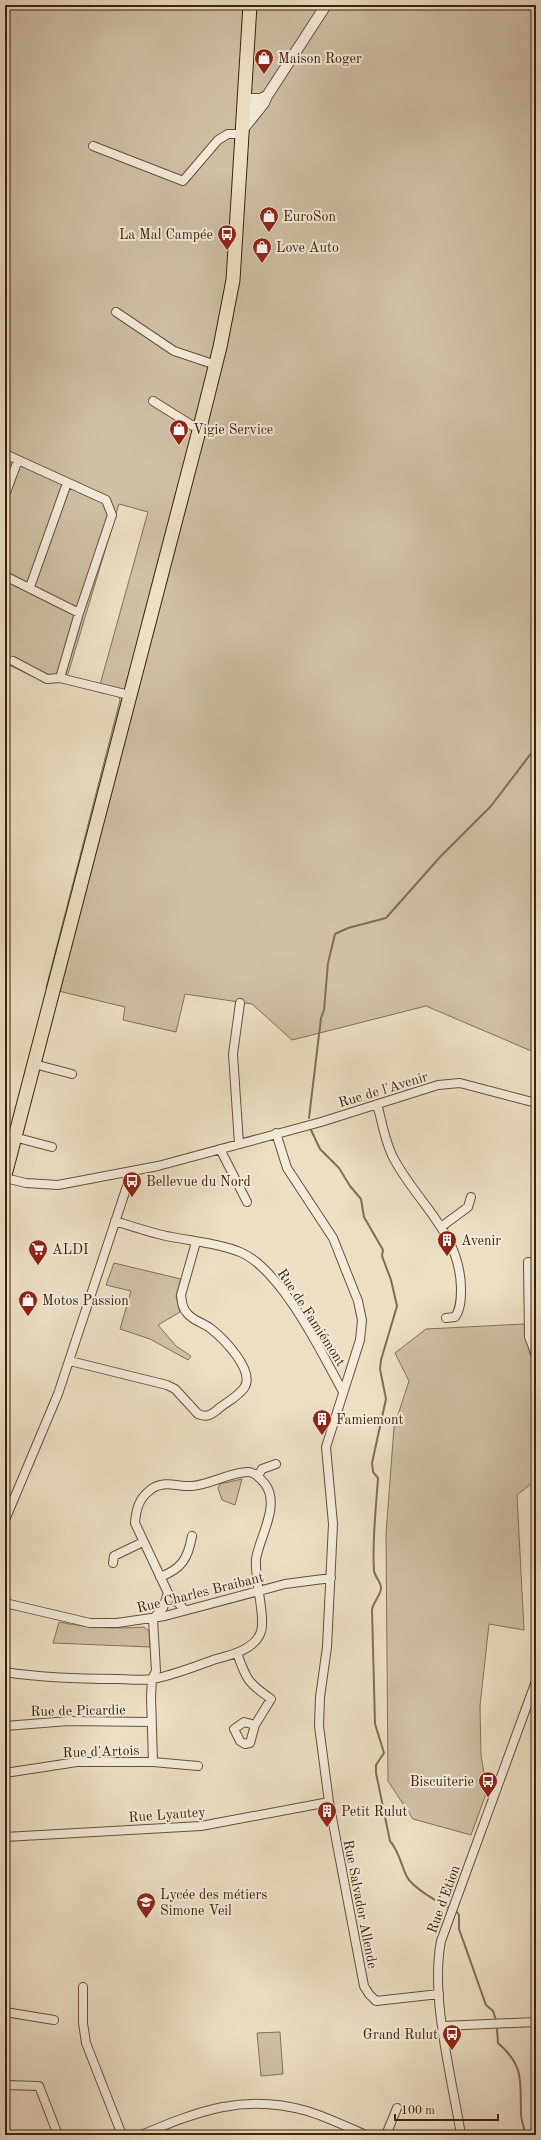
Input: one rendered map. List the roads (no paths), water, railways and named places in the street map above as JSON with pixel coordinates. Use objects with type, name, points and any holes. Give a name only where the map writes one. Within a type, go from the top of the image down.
[{"type":"main road","points":[[5,1175],[216,365],[230,302],[233,280],[250,5]]},
{"type":"street","points":[[93,146],[183,181],[218,140],[228,134],[243,131],[264,103],[267,96],[326,5]]},
{"type":"street","points":[[244,104],[267,96]]},
{"type":"street","points":[[244,104],[260,108]]},
{"type":"street","points":[[116,312],[174,351],[216,365]]},
{"type":"street","points":[[153,401],[193,426],[200,427]]},
{"type":"street","points":[[5,454],[106,500],[112,515],[79,613],[60,678]]},
{"type":"street","points":[[5,495],[18,460]]},
{"type":"street","points":[[30,587],[67,483]]},
{"type":"street","points":[[5,576],[30,587],[79,613]]},
{"type":"street","points":[[13,661],[47,679],[60,678],[129,695]]},
{"type":"street","points":[[238,1144],[233,1054],[240,1003]]},
{"type":"street","points":[[34,1064],[72,1074]]},
{"type":"street","name":"Rue de l'Avenir","points":[[5,1178],[26,1183],[58,1185],[165,1165],[276,1133],[321,1122],[438,1085],[460,1083],[536,1103]]},
{"type":"street","points":[[376,1104],[393,1157],[452,1244],[461,1272],[461,1294],[458,1312],[455,1317],[446,1318]]},
{"type":"street","name":"Rue Salvador Allende","points":[[276,1133],[288,1168],[333,1238],[358,1301],[362,1320],[360,1340],[326,1447],[334,1524],[327,1647],[320,1697],[319,1726],[329,1802],[364,1986],[376,2001],[439,1994]]},
{"type":"street","points":[[14,1137],[52,1147]]},
{"type":"street","points":[[220,1149],[247,1202]]},
{"type":"street","points":[[5,1520],[58,1394],[132,1171]]},
{"type":"street","points":[[441,1227],[468,1207],[471,1197]]},
{"type":"street","name":"Rue de Famiémont","points":[[115,1221],[161,1235],[225,1246],[241,1252],[256,1262],[272,1276],[329,1363],[343,1392]]},
{"type":"street","points":[[70,1361],[116,1374],[167,1384],[175,1389],[198,1414],[203,1416],[210,1416],[240,1392],[245,1387],[246,1370],[240,1361],[210,1328],[187,1313],[182,1304],[181,1295],[196,1242]]},
{"type":"street","points":[[528,1262],[529,1338],[536,1355]]},
{"type":"street","points":[[258,1476],[262,1469],[276,1464]]},
{"type":"street","points":[[5,1672],[60,1679],[152,1679],[237,1653],[253,1643],[260,1634],[262,1621],[256,1562],[257,1549],[267,1526],[269,1499],[266,1486],[258,1476],[249,1472],[192,1486],[160,1485],[149,1491],[140,1502],[136,1512],[135,1524],[168,1593],[185,1610]]},
{"type":"street","points":[[160,1577],[173,1572],[181,1564],[189,1551],[192,1536]]},
{"type":"street","points":[[113,1562],[114,1556],[144,1542]]},
{"type":"street","name":"Rue Charles Braibant","points":[[5,1603],[90,1623],[118,1623],[152,1619],[285,1584],[332,1578]]},
{"type":"street","points":[[153,1762],[151,1722],[152,1679],[156,1671],[152,1619],[163,1608],[168,1593]]},
{"type":"street","points":[[237,1653],[245,1677],[252,1685],[271,1699],[255,1725]]},
{"type":"street","name":"Rue d'Etion","points":[[460,2135],[439,1994],[438,1958],[441,1941],[536,1681]]},
{"type":"street","name":"Rue de Picardie","points":[[5,1726],[70,1721],[151,1722]]},
{"type":"street","name":"Rue d'Artois","points":[[5,1773],[77,1762],[153,1762],[198,1766]]},
{"type":"street","name":"Rue Lyautey","points":[[5,1837],[201,1826],[329,1802]]},
{"type":"street","points":[[83,1988],[83,2023],[86,2043],[122,2135]]},
{"type":"street","points":[[5,2012],[54,2020]]},
{"type":"street","points":[[443,2026],[536,2022]]},
{"type":"street","points":[[5,2085],[39,2086],[58,2135]]},
{"type":"street","points":[[141,2135],[197,2112],[224,2106],[253,2104],[280,2105],[307,2111],[349,2132],[366,2135]]},
{"type":"street","points":[[386,2135],[397,2108]]},
{"type":"waterway","points":[[309,1118],[321,1018],[324,1010],[328,963],[335,934],[348,928],[386,918],[440,857],[491,806],[536,747]]},
{"type":"waterway","points":[[311,1130],[320,1149],[339,1168],[350,1186],[361,1199],[364,1217],[383,1250],[382,1256],[391,1280],[397,1306],[381,1360],[380,1369],[386,1399],[372,1463],[373,1472],[378,1478],[374,1536],[374,1571],[381,1588],[372,1610],[375,1724],[384,1753],[376,1765],[376,1773],[390,1841],[398,1854],[407,1877],[420,1890],[449,1908]]},
{"type":"waterway","points":[[456,1911],[459,1915],[459,1929],[486,2005],[493,2011],[496,2020]]},
{"type":"waterway","points":[[497,2029],[498,2043],[507,2051],[517,2067],[520,2084],[521,2117],[525,2135]]},
{"type":"place","name":"Maison Roger","points":[[264,75]]},
{"type":"place","name":"EuroSon","points":[[269,233]]},
{"type":"place","name":"La Mal Campée","points":[[227,251]]},
{"type":"place","name":"Love Auto","points":[[262,264]]},
{"type":"place","name":"Vigie Service","points":[[179,446]]},
{"type":"place","name":"Bellevue du Nord","points":[[132,1198]]},
{"type":"place","name":"Avenir","points":[[447,1257]]},
{"type":"place","name":"ALDI","points":[[38,1266]]},
{"type":"place","name":"Motos Passion","points":[[28,1317]]},
{"type":"place","name":"Famiemont","points":[[322,1436]]},
{"type":"place","name":"Biscuiterie","points":[[488,1798]]},
{"type":"place","name":"Petit Rulut","points":[[327,1828]]},
{"type":"place","name":"Lycée des métiers Simone Veil","points":[[146,1919]]},
{"type":"place","name":"Grand Rulut","points":[[452,2051]]}]
